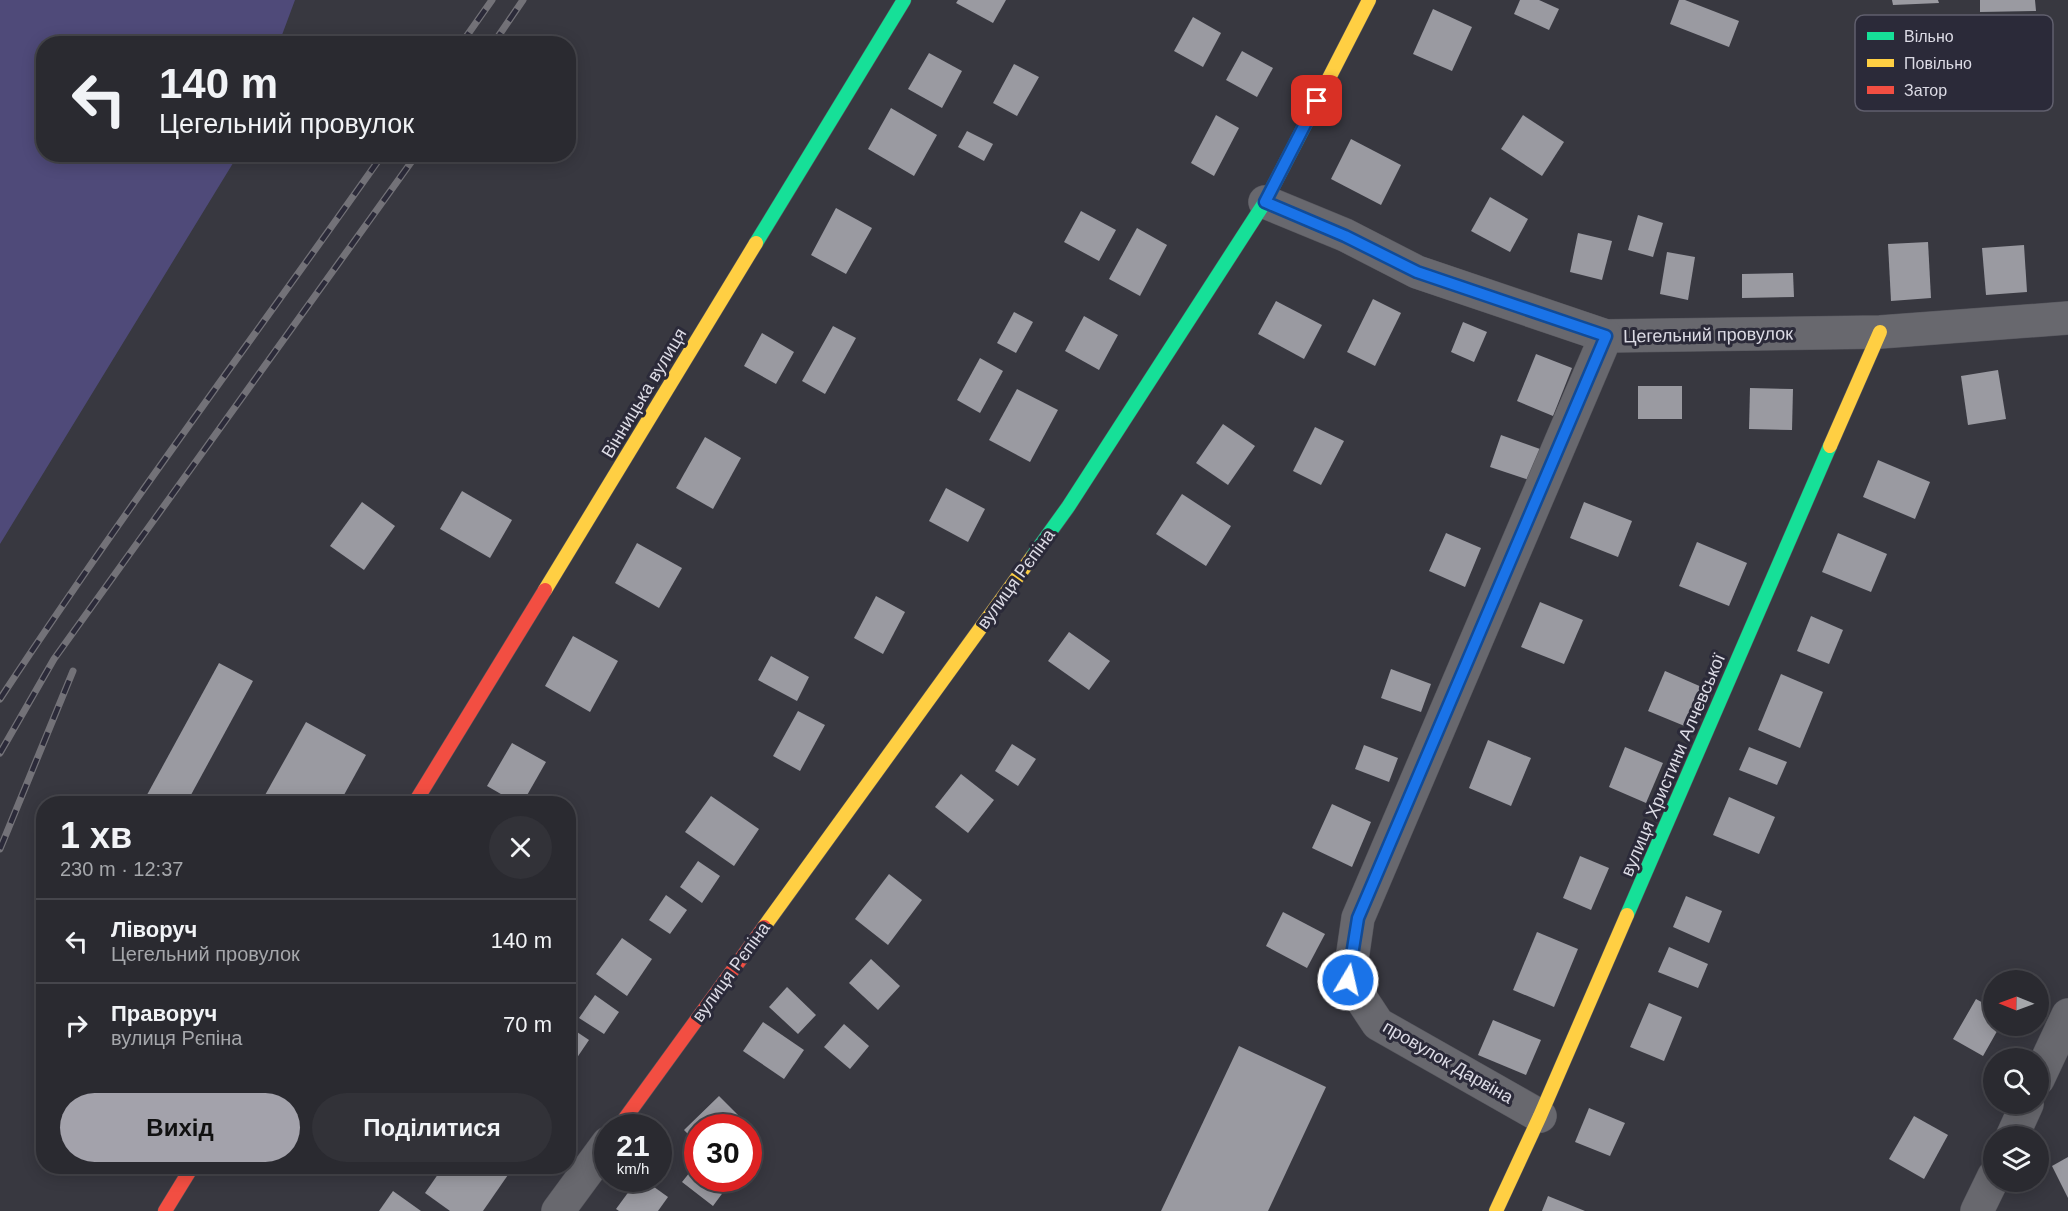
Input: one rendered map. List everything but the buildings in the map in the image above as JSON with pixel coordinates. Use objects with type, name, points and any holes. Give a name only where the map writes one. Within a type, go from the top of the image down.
[{"type":"street","name":"Вінницька вулиця","points":[[419,796],[904,0]]},
{"type":"street","name":"вулиця Рєпіна","points":[[628,1114],[1068,507],[1265,202],[1369,0]]},
{"type":"street","name":"Цегельний провулок","points":[[1265,202],[1345,236],[1417,272],[1606,336],[1880,332],[2068,318]]},
{"type":"street","name":"вулиця Христини Алчевської","points":[[1496,1211],[1540,1116],[1880,332]]},
{"type":"street","name":"провулок Дарвіна","points":[[1540,1116],[1378,1024],[1348,980],[1358,918],[1606,336]]},
{"type":"street","points":[[2049,1056],[2068,1015]]},
{"type":"street","points":[[558,1211],[594,1162]]},
{"type":"street","points":[[165,1211],[188,1174]]},
{"type":"street","points":[[1977,1211],[1986,1192]]},
{"type":"shaded area","points":[[0,0],[295,0],[282,36],[36,36],[36,162],[234,162],[0,544]]},
{"type":"railway","points":[[467,36],[492,0]]},
{"type":"railway","points":[[498,36],[523,0]]},
{"type":"railway","points":[[0,699],[141,493],[377,162]]},
{"type":"railway","points":[[0,753],[54,659],[411,162]]},
{"type":"railway","points":[[0,849],[73,671]]},
{"type":"traffic: fast","points":[[756,243],[904,0]]},
{"type":"traffic: fast","points":[[1032,557],[1068,507],[1265,202],[1307,121]]},
{"type":"traffic: fast","points":[[1627,915],[1830,446]]},
{"type":"traffic: slow","points":[[1307,121],[1369,0]]},
{"type":"traffic: slow","points":[[545,590],[756,243]]},
{"type":"traffic: slow","points":[[1830,446],[1880,332]]},
{"type":"traffic: slow","points":[[764,927],[1032,557]]},
{"type":"traffic: slow","points":[[1496,1211],[1627,915]]},
{"type":"traffic: jam","points":[[419,796],[545,590]]},
{"type":"traffic: jam","points":[[628,1114],[764,927]]},
{"type":"traffic: jam","points":[[165,1211],[188,1174]]},
{"type":"route","points":[[1317,101],[1265,202],[1345,236],[1417,272],[1606,336],[1358,918],[1348,980]]}]
